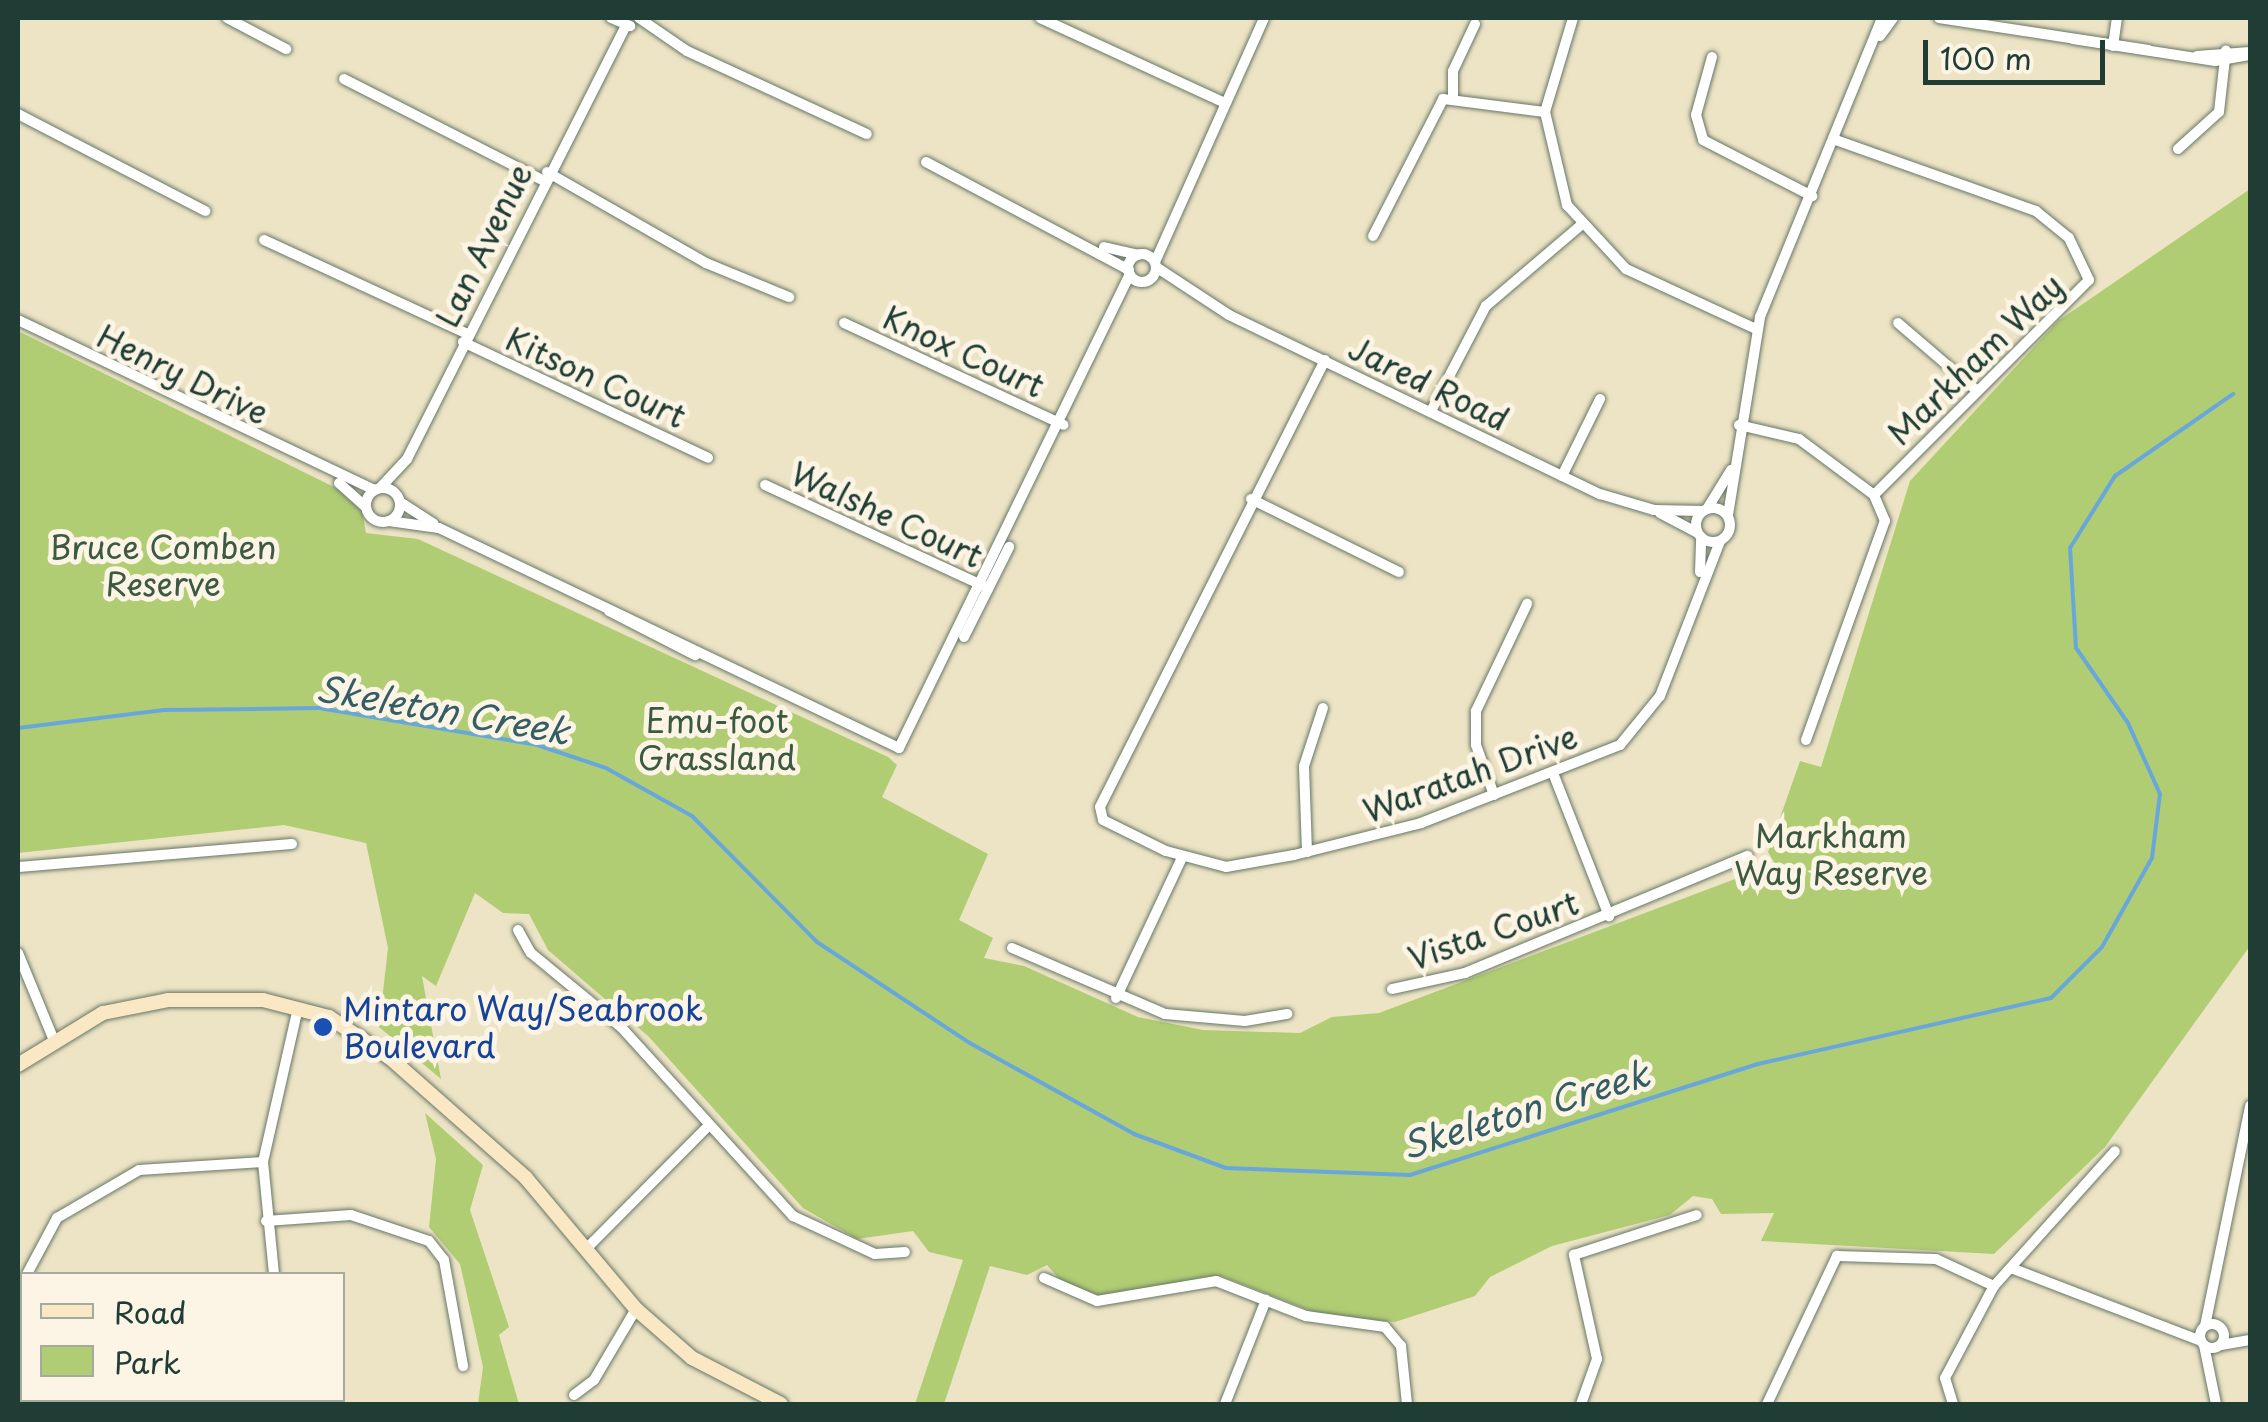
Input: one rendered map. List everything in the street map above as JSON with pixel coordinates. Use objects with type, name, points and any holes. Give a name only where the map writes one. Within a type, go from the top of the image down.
[{"type":"street","points":[[228,18],[286,50]]},
{"type":"street","points":[[1040,18],[1224,102]]},
{"type":"street","points":[[400,500],[439,528],[604,607],[643,636],[712,660],[902,747],[954,651],[982,586],[1120,310],[1129,272],[1164,224],[1264,18]]},
{"type":"street","points":[[1574,18],[1546,112],[1552,167],[1580,226],[1639,277],[1756,329]]},
{"type":"street","points":[[1728,516],[1731,469],[1756,329],[1836,140],[1882,18]]},
{"type":"street","points":[[1876,41],[1893,18]]},
{"type":"street","points":[[1939,18],[2062,40],[2196,56],[2226,58],[2250,54]]},
{"type":"street","points":[[2112,43],[2116,18]]},
{"type":"street","points":[[611,19],[632,22],[868,134]]},
{"type":"street","name":"Lan Avenue","points":[[389,521],[400,500],[407,459],[604,53],[611,19]]},
{"type":"street","name":"Lan Avenue","points":[[604,53],[632,22]]},
{"type":"street","points":[[1453,95],[1452,70],[1475,24]]},
{"type":"street","points":[[1712,58],[1696,115],[1703,140],[1812,196]]},
{"type":"street","points":[[2178,149],[2217,117],[2225,87],[2226,58]]},
{"type":"street","points":[[344,79],[544,176],[706,263],[789,297]]},
{"type":"street","points":[[1373,236],[1435,109],[1453,95],[1546,112]]},
{"type":"street","points":[[18,114],[118,174],[206,211]]},
{"type":"street","name":"Markham Way","points":[[1836,140],[2026,206],[2062,230],[2086,262],[2084,289],[1976,389],[1874,495]]},
{"type":"street","points":[[926,162],[1098,246]]},
{"type":"street","points":[[1120,310],[1156,264],[1164,224]]},
{"type":"street","points":[[1431,411],[1486,306],[1580,226]]},
{"type":"street","name":"Kitson Court","points":[[264,240],[708,458]]},
{"type":"street","name":"Jared Road","points":[[1098,246],[1140,255],[1187,291]]},
{"type":"street","name":"Jared Road","points":[[1098,246],[1146,281],[1187,291],[1562,476],[1654,510],[1700,535],[1720,540]]},
{"type":"street","name":"Henry Drive","points":[[18,320],[326,473],[400,500]]},
{"type":"street","name":"Knox Court","points":[[844,322],[1064,425]]},
{"type":"street","points":[[1898,323],[1976,389]]},
{"type":"street","name":"Waratah Drive","points":[[1320,358],[1100,807],[1108,823],[1182,858],[1226,867],[1307,852],[1553,773],[1642,726],[1728,516]]},
{"type":"street","points":[[1562,476],[1600,399]]},
{"type":"street","points":[[1739,425],[1799,439],[1874,495],[1885,521],[1806,740]]},
{"type":"street","name":"Lan Avenue","points":[[366,507],[407,459]]},
{"type":"street","points":[[1705,510],[1731,469]]},
{"type":"street","name":"Henry Drive","points":[[326,473],[389,521]]},
{"type":"street","name":"Walshe Court","points":[[765,485],[982,586]]},
{"type":"street","points":[[1251,499],[1399,572]]},
{"type":"street","name":"Jared Road","points":[[1654,510],[1705,510],[1728,516]]},
{"type":"street","name":"Waratah Drive","points":[[1700,578],[1700,535],[1705,510]]},
{"type":"street","points":[[389,521],[439,528]]},
{"type":"street","points":[[1494,795],[1476,744],[1476,711],[1527,604]]},
{"type":"street","points":[[1307,852],[1304,766],[1323,708]]},
{"type":"street","name":"Vista Court","points":[[1553,773],[1609,916]]},
{"type":"street","points":[[18,867],[292,844]]},
{"type":"street","name":"Vista Court","points":[[1392,990],[1465,973],[1748,856]]},
{"type":"street","points":[[1116,998],[1182,858]]},
{"type":"street","points":[[518,930],[804,1225],[875,1254],[905,1252]]},
{"type":"street","points":[[1012,948],[1116,998],[1189,1019],[1287,1014]]},
{"type":"street","points":[[18,953],[53,1038]]},
{"type":"street","points":[[18,1065],[53,1038],[103,1013],[168,1000],[298,1008],[390,1058],[538,1190],[636,1309],[692,1358],[750,1398],[781,1404]]},
{"type":"street","points":[[274,1272],[263,1162],[298,1008]]},
{"type":"street","points":[[2214,1372],[2202,1343],[2204,1327],[2213,1302],[2250,1106]]},
{"type":"street","points":[[587,1248],[708,1126]]},
{"type":"street","points":[[1945,1402],[1945,1378],[1994,1286],[2011,1268],[2021,1245],[2116,1151]]},
{"type":"street","points":[[28,1272],[57,1218],[139,1170],[263,1162]]},
{"type":"street","points":[[266,1220],[352,1215],[428,1240],[444,1260],[462,1366]]},
{"type":"street","points":[[1581,1404],[1596,1359],[1572,1260],[1584,1247],[1697,1215]]},
{"type":"street","points":[[1767,1404],[1833,1258],[1936,1259],[1994,1286]]},
{"type":"street","points":[[2011,1268],[2202,1343],[2220,1346],[2250,1340]]},
{"type":"street","points":[[1044,1278],[1089,1300],[1200,1280],[1394,1331],[1407,1404]]},
{"type":"street","points":[[1226,1404],[1266,1300]]},
{"type":"street","points":[[2213,1302],[2221,1328],[2214,1372],[2216,1404]]},
{"type":"street","points":[[574,1394],[594,1380],[636,1309]]},
{"type":"street","points":[[2174,1330],[2221,1328],[2250,1340]]},
{"type":"green space","points":[[2250,189],[2250,946],[2105,1147],[1994,1254],[1761,1241],[1774,1213],[1721,1214],[1712,1199],[1693,1196],[1670,1215],[1552,1246],[1490,1277],[1475,1296],[1395,1322],[1319,1314],[1221,1276],[1100,1296],[1061,1281],[1047,1265],[1027,1275],[990,1266],[944,1404],[915,1404],[963,1260],[929,1252],[913,1231],[857,1239],[803,1208],[649,1037],[548,950],[529,914],[503,913],[475,893],[436,986],[422,976],[441,1079],[379,1027],[388,948],[366,843],[284,825],[18,853],[18,331],[336,488],[362,511],[366,533],[418,539],[888,757],[897,765],[882,797],[988,854],[959,920],[993,938],[984,958],[1024,966],[1138,1017],[1203,1030],[1300,1033],[1332,1017],[1379,1013],[1775,864],[1768,852],[1800,761],[1821,767],[1910,481],[2058,321]]},
{"type":"green space","points":[[425,1113],[483,1165],[470,1210],[509,1327],[499,1335],[519,1404],[478,1404],[483,1367],[460,1264],[429,1227],[436,1159]]},
{"type":"waterway","name":"Skeleton Creek","points":[[18,728],[164,710],[319,708],[537,745],[606,768],[692,816],[817,942],[968,1042],[1134,1134],[1226,1168],[1410,1175],[1758,1064],[2051,998],[2102,947],[2152,858],[2160,794],[2128,723],[2076,648],[2070,548],[2115,476],[2233,394]]},
{"type":"place","name":"Mintaro Way/Seabrook Boulevard","points":[[323,1027]]},
{"type":"park label","name":"Bruce Comben Reserve","points":[[163,566]]},
{"type":"park label","name":"Emu-foot Grassland","points":[[717,740]]},
{"type":"park label","name":"Markham Way Reserve","points":[[1831,854]]}]
